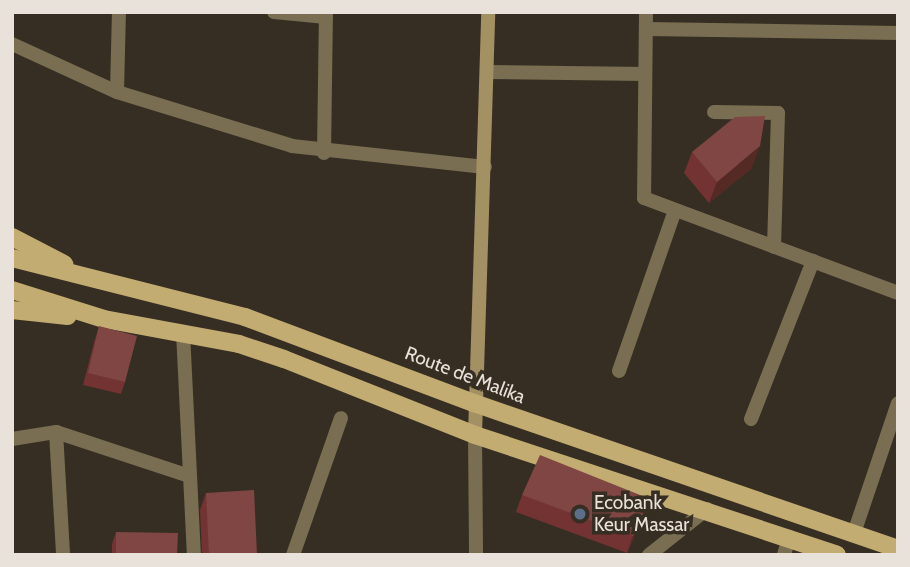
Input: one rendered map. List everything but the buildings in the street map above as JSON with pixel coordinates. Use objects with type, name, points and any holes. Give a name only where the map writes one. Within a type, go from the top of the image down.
[{"type":"main road","points":[[12,237],[95,281]]},
{"type":"main road","name":"Route de Malika","points":[[12,258],[245,317],[474,403],[898,549]]},
{"type":"main road","points":[[12,290],[104,319]]},
{"type":"main road","points":[[12,310],[104,319],[183,332],[284,359],[475,435],[707,509],[837,555]]},
{"type":"street","points":[[117,92],[119,12]]},
{"type":"street","points":[[274,12],[326,15],[324,153]]},
{"type":"street","points":[[476,555],[474,403],[485,167],[488,12]]},
{"type":"street","points":[[646,12],[644,198],[898,293]]},
{"type":"street","points":[[646,29],[898,33]]},
{"type":"street","points":[[12,44],[117,92],[324,153],[485,167]]},
{"type":"street","points":[[488,72],[645,74]]},
{"type":"street","points":[[714,112],[778,113],[774,247]]},
{"type":"street","points":[[619,371],[676,210]]},
{"type":"street","points":[[751,419],[813,261]]},
{"type":"street","points":[[183,332],[194,555]]},
{"type":"street","points":[[854,533],[898,403]]},
{"type":"street","points":[[293,555],[341,418]]},
{"type":"street","points":[[14,437],[56,432],[189,476]]},
{"type":"street","points":[[56,432],[63,555]]},
{"type":"street","points":[[649,555],[707,509]]},
{"type":"street","points":[[783,555],[789,537]]},
{"type":"place","name":"Ecobank Keur Massar","points":[[580,514]]}]
